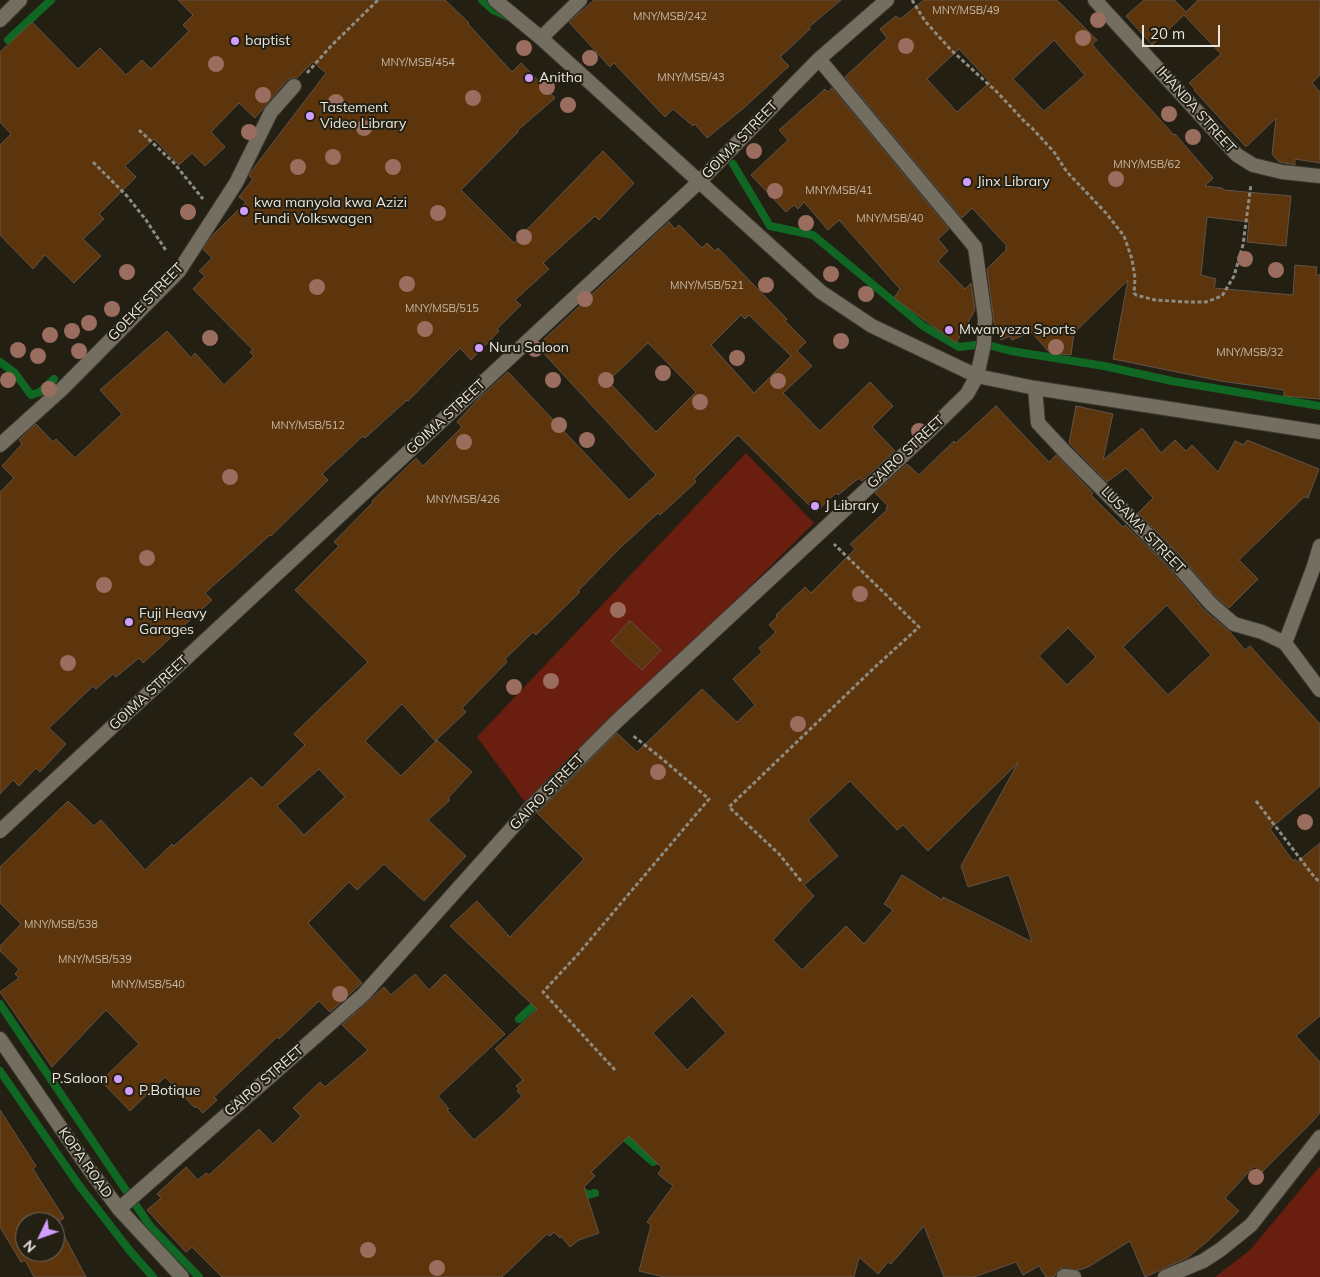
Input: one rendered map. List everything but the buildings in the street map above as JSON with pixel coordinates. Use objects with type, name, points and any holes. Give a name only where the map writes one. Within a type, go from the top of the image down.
[{"type":"street","points":[[0,20],[20,0]]},
{"type":"street","points":[[494,0],[541,38],[821,292],[872,326],[977,376],[1035,388],[1320,432]]},
{"type":"street","points":[[541,38],[580,0]]},
{"type":"street","name":"GOIMA STREET","points":[[0,831],[700,181],[819,59],[888,0]]},
{"type":"street","name":"IHANDA STREET","points":[[1096,0],[1237,155],[1253,165],[1282,172],[1320,176]]},
{"type":"street","name":"GAIRO STREET","points":[[119,1209],[363,995],[529,809],[616,722],[967,394],[977,376],[984,344],[985,318],[975,247],[819,59]]},
{"type":"street","name":"GOEKE STREET","points":[[0,445],[62,389],[179,271],[217,215],[246,165],[271,112],[294,86]]},
{"type":"street","name":"LUSAMA STREET","points":[[1035,388],[1038,423],[1172,558],[1212,604],[1234,624],[1262,632],[1285,642]]},
{"type":"street","points":[[1320,546],[1285,642],[1320,690]]},
{"type":"street","name":"KOPA ROAD","points":[[0,1038],[89,1169],[119,1209],[182,1277]]},
{"type":"street","points":[[1165,1277],[1203,1261],[1251,1225],[1320,1137]]},
{"type":"street","points":[[1064,1276],[1074,1277]]},
{"type":"path","points":[[294,86],[378,0]]},
{"type":"path","points":[[912,0],[925,22],[950,49],[998,93],[1032,128],[1054,152],[1067,172],[1106,213],[1124,236],[1132,259],[1135,278],[1134,293],[1136,295],[1154,300],[1187,302],[1206,302],[1222,296],[1234,276],[1243,245],[1253,165]]},
{"type":"path","points":[[139,130],[174,163],[217,215]]},
{"type":"path","points":[[94,162],[127,196],[146,220],[179,271]]},
{"type":"path","points":[[801,881],[779,854],[729,807],[919,627],[821,531]]},
{"type":"path","points":[[615,1070],[543,992],[604,924],[709,799],[616,722]]},
{"type":"path","points":[[1256,801],[1320,883]]},
{"type":"shaded area","points":[[746,453],[814,523],[528,806],[477,737]]},
{"type":"shaded area","points":[[1320,1166],[1320,1277],[1215,1277],[1250,1250]]},
{"type":"waterway","points":[[8,40],[51,0]]},
{"type":"waterway","points":[[482,0],[493,10],[509,17]]},
{"type":"waterway","points":[[733,164],[770,226],[813,235],[923,326],[959,347],[984,344],[1011,351],[1104,366],[1172,381],[1320,406]]},
{"type":"waterway","points":[[0,362],[15,373],[31,395],[40,392],[54,379]]},
{"type":"waterway","points":[[519,1019],[540,1000]]},
{"type":"waterway","points":[[0,1004],[150,1226],[199,1277]]},
{"type":"waterway","points":[[0,1071],[78,1184],[130,1251],[153,1277]]},
{"type":"waterway","points":[[620,1133],[653,1162],[665,1158]]},
{"type":"waterway","points":[[579,1188],[587,1195],[595,1193]]},
{"type":"place","name":"baptist","points":[[235,41]]},
{"type":"place","name":"Anitha","points":[[529,78]]},
{"type":"place","name":"Tastement Video Library","points":[[310,116]]},
{"type":"place","name":"Jinx Library","points":[[967,182]]},
{"type":"place","name":"kwa manyola kwa Azizi Fundi Volkswagen","points":[[244,211]]},
{"type":"place","name":"Mwanyeza Sports","points":[[949,330]]},
{"type":"place","name":"Nuru Saloon","points":[[479,348]]},
{"type":"place","name":"J Library","points":[[815,506]]},
{"type":"place","name":"Fuji Heavy Garages","points":[[129,622]]},
{"type":"place","name":"P.Saloon","points":[[118,1079]]},
{"type":"place","name":"P.Botique","points":[[129,1091]]}]
